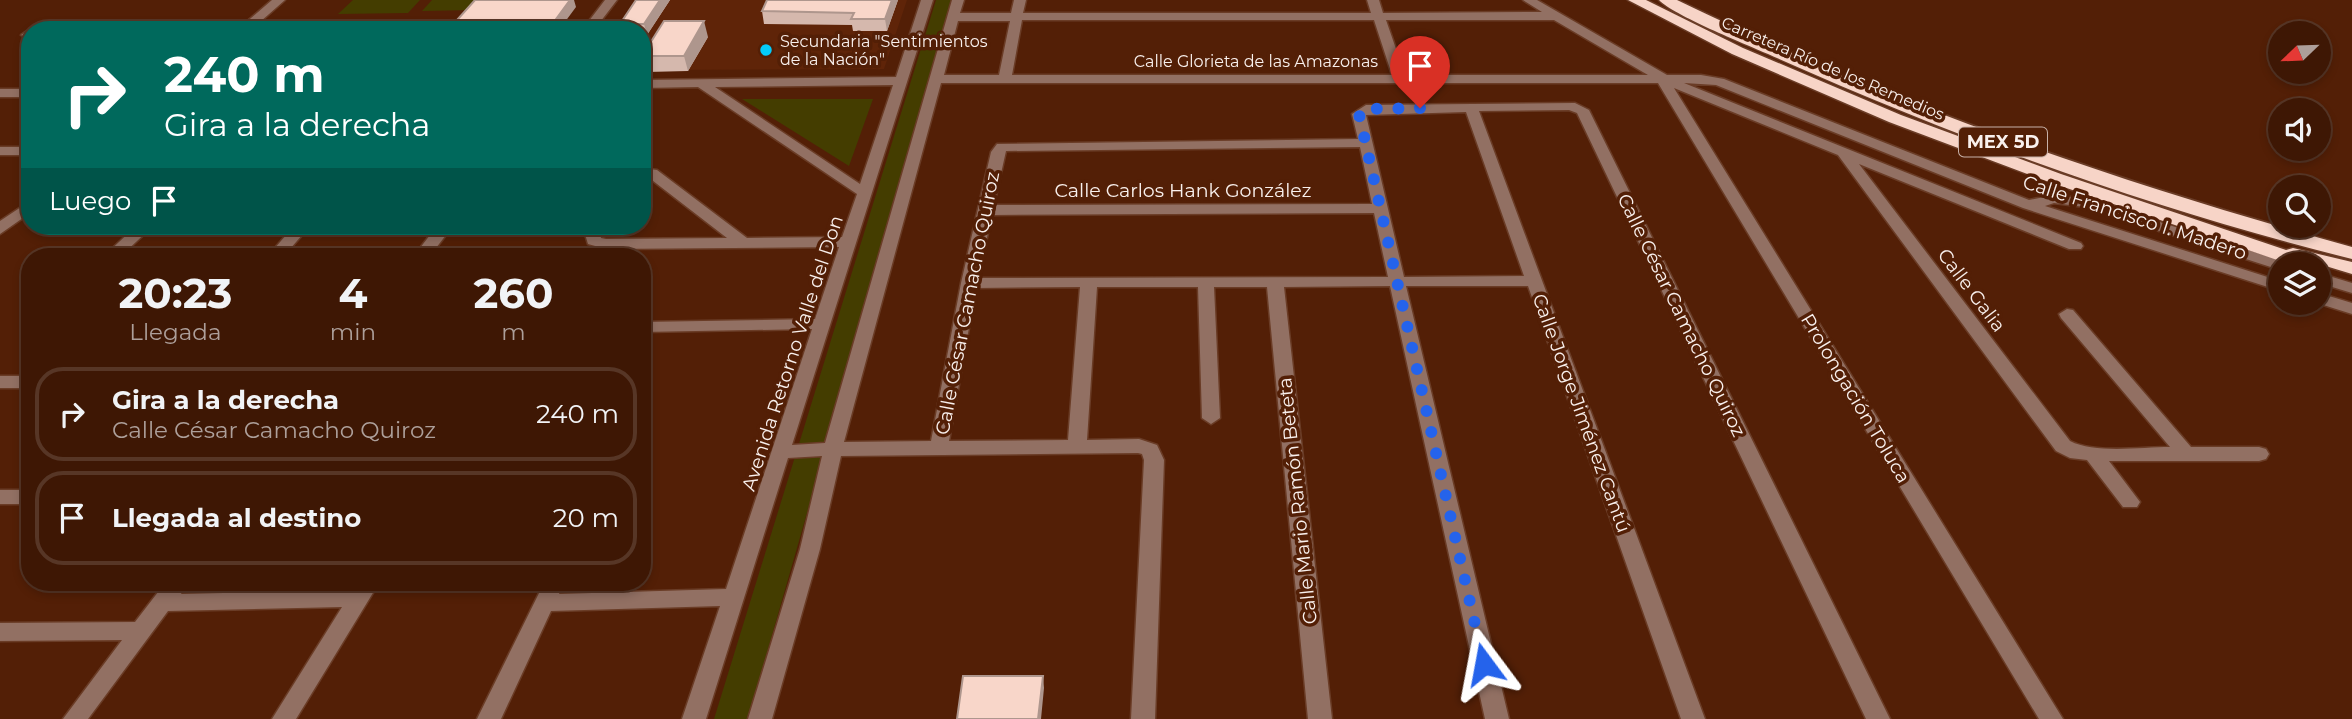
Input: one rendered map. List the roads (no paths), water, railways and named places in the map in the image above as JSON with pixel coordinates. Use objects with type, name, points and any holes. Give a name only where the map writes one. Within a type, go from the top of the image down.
[{"type":"highway","name":"Carretera Río de los Remedios","points":[[1635,0],[1825,89],[2055,177],[2257,245]]},
{"type":"highway","name":"Carretera Río de los Remedios","points":[[1666,0],[1801,63],[1955,125],[2219,215],[2352,253]]},
{"type":"highway","points":[[2257,245],[2275,252]]},
{"type":"highway","points":[[2257,245],[2352,268]]},
{"type":"highway","points":[[2331,272],[2352,278]]},
{"type":"street","points":[[254,21],[279,0]]},
{"type":"street","points":[[595,21],[611,0]]},
{"type":"street","name":"Avenida Retorno Valle del Don","points":[[694,719],[783,452],[927,0]]},
{"type":"street","points":[[1005,78],[1020,0]]},
{"type":"street","points":[[1373,0],[1399,78]]},
{"type":"street","points":[[1529,0],[1661,78],[2075,246]]},
{"type":"street","points":[[760,719],[810,549],[833,449],[956,9],[1017,17],[1558,16]]},
{"type":"street","name":"Calle Glorieta de las Amazonas","points":[[936,79],[1661,78]]},
{"type":"street","name":"Calle Francisco I. Madero","points":[[1661,78],[1719,82],[2028,205],[2268,282]]},
{"type":"street","name":"Prolongación Toluca","points":[[1661,78],[2051,719]]},
{"type":"street","points":[[651,84],[901,81]]},
{"type":"street","points":[[700,83],[866,194]]},
{"type":"street","points":[[0,93],[21,93]]},
{"type":"street","name":"Calle César Camacho Quiroz","points":[[939,447],[968,284],[987,210],[998,152],[1008,145],[1365,143],[1359,114],[1362,110],[1570,106],[1582,110],[1878,719]]},
{"type":"street","name":"Calle Jorge Jiménez Cantú","points":[[1471,107],[1693,719]]},
{"type":"street","points":[[1365,143],[1497,719]]},
{"type":"street","points":[[0,151],[21,151]]},
{"type":"street","name":"Calle Galia","points":[[1843,153],[2069,450],[2093,454]]},
{"type":"street","points":[[651,173],[743,242]]},
{"type":"street","points":[[2028,205],[2054,199],[2087,203],[2268,261]]},
{"type":"street","name":"Calle Carlos Hank González","points":[[987,210],[1379,208]]},
{"type":"street","points":[[0,229],[21,212]]},
{"type":"street","points":[[121,248],[135,235]]},
{"type":"street","points":[[593,235],[598,244],[849,242]]},
{"type":"street","points":[[968,284],[1534,281]]},
{"type":"street","points":[[1206,282],[1211,418]]},
{"type":"street","points":[[2331,282],[2352,288]]},
{"type":"street","points":[[1077,446],[1089,283]]},
{"type":"street","name":"Calle Mario Ramón Beteta","points":[[1275,283],[1320,719]]},
{"type":"street","points":[[2331,303],[2352,309]]},
{"type":"street","points":[[2067,314],[2186,454]]},
{"type":"street","points":[[651,327],[823,324]]},
{"type":"street","points":[[0,382],[21,382]]},
{"type":"street","name":"Calle César Camacho Quiroz","points":[[783,452],[1077,446],[1145,447],[1150,450],[1154,460],[1143,719]]},
{"type":"street","points":[[2093,454],[2259,454]]},
{"type":"street","points":[[2093,454],[2130,502]]},
{"type":"street","points":[[0,497],[21,497]]},
{"type":"street","points":[[75,719],[171,591]]},
{"type":"street","points":[[162,603],[363,591]]},
{"type":"street","points":[[284,719],[363,591]]},
{"type":"street","points":[[489,719],[550,593],[733,597]]},
{"type":"street","points":[[0,632],[141,631]]},
{"type":"place","name":"Secundaria \"Sentimientos de la Nación\"","points":[[766,50]]}]
